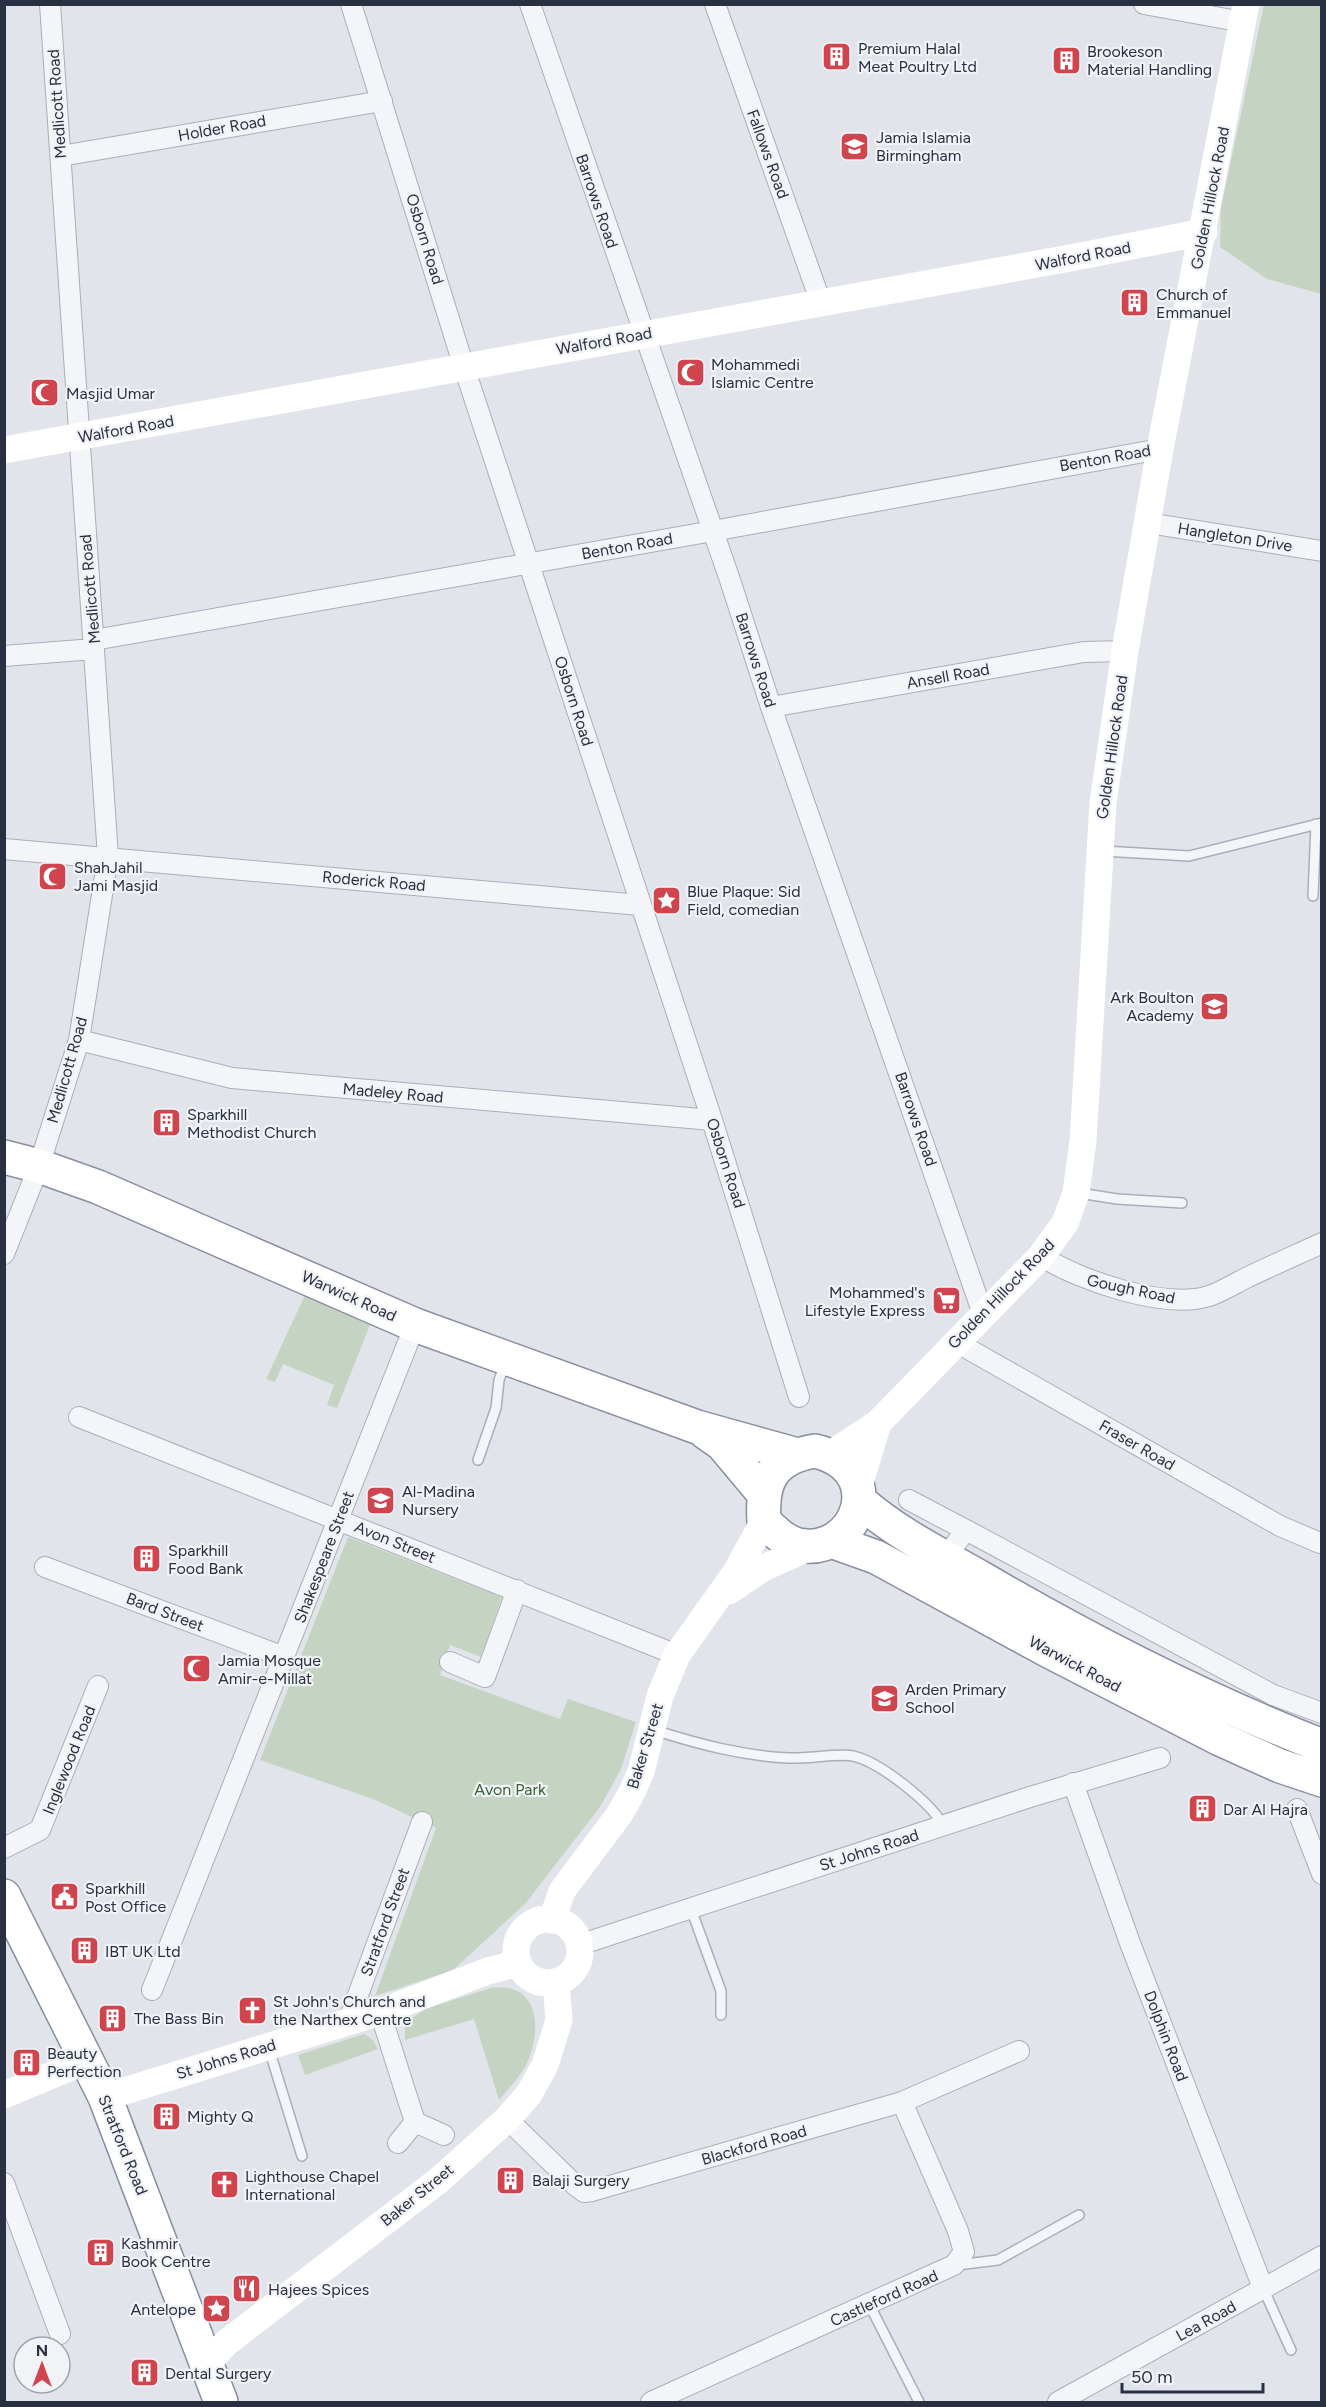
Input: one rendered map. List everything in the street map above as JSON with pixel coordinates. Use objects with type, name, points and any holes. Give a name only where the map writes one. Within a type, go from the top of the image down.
[{"type":"highway","name":"Warwick Road","points":[[4,1157],[39,1166],[229,1242],[415,1325],[697,1427],[794,1454]]},
{"type":"highway","name":"Warwick Road","points":[[697,1427],[722,1444],[764,1507]]},
{"type":"highway","points":[[815,1451],[831,1454],[852,1470],[860,1493],[844,1531],[823,1543],[798,1545],[780,1536],[764,1507],[770,1475],[794,1454],[815,1451]]},
{"type":"highway","name":"Warwick Road","points":[[860,1493],[878,1516],[945,1558],[1070,1627],[1245,1716],[1322,1746]]},
{"type":"highway","name":"Warwick Road","points":[[823,1543],[876,1557],[1047,1650],[1220,1739],[1280,1766],[1322,1780]]},
{"type":"highway","name":"Stratford Road","points":[[4,1896],[105,2097],[221,2403]]},
{"type":"main road","name":"Golden Hillock Road","points":[[831,1454],[878,1424],[1041,1256],[1065,1223],[1076,1193],[1083,1141],[1103,803],[1125,651],[1160,449],[1245,13]]},
{"type":"main road","name":"Walford Road","points":[[4,450],[1204,232]]},
{"type":"main road","name":"Golden Hillock Road","points":[[860,1493],[878,1424]]},
{"type":"main road","name":"Baker Street","points":[[552,1920],[562,1890],[619,1815],[631,1794],[641,1772],[663,1688],[677,1655],[736,1572],[764,1507]]},
{"type":"main road","name":"Baker Street","points":[[716,1600],[763,1568],[823,1543]]},
{"type":"main road","points":[[541,1920],[552,1920],[570,1928],[579,1945],[577,1964],[572,1972],[556,1982],[538,1982],[523,1971],[518,1963],[516,1952],[523,1932],[541,1920]]},
{"type":"main road","name":"St Johns Road","points":[[105,2097],[380,2012],[488,1971],[518,1963]]},
{"type":"main road","name":"Baker Street","points":[[207,2364],[226,2343],[438,2181],[507,2119],[529,2094],[546,2065],[559,2020],[556,1982]]},
{"type":"main road","points":[[4,2095],[88,2060]]},
{"type":"street","name":"Medlicott Road","points":[[4,1254],[39,1166],[79,1040],[108,857],[50,4]]},
{"type":"street","name":"Osborn Road","points":[[351,4],[464,367],[712,1120],[772,1339],[799,1397]]},
{"type":"street","name":"Barrows Road","points":[[530,4],[713,531],[771,707],[984,1314]]},
{"type":"street","name":"Fallows Road","points":[[715,4],[821,303]]},
{"type":"street","points":[[1146,5],[1245,13]]},
{"type":"street","name":"Holder Road","points":[[61,156],[382,100]]},
{"type":"street","name":"Benton Road","points":[[4,656],[94,645],[529,562],[713,531],[1160,449]]},
{"type":"street","name":"Hangleton Drive","points":[[1148,522],[1321,550]]},
{"type":"street","name":"Ansell Road","points":[[771,707],[1084,652],[1125,651]]},
{"type":"street","name":"Roderick Road","points":[[4,849],[640,905]]},
{"type":"street","name":"Madeley Road","points":[[79,1040],[231,1078],[712,1120]]},
{"type":"street","name":"Gough Road","points":[[1041,1256],[1062,1270],[1087,1281],[1149,1296],[1186,1300],[1208,1296],[1321,1244]]},
{"type":"street","name":"Shakespeare Street","points":[[152,1990],[415,1325]]},
{"type":"street","name":"Fraser Road","points":[[956,1342],[1280,1526],[1320,1543]]},
{"type":"street","name":"Avon Street","points":[[79,1417],[677,1655]]},
{"type":"street","points":[[909,1500],[1273,1695],[1322,1713]]},
{"type":"street","points":[[945,1558],[966,1530]]},
{"type":"street","name":"Bard Street","points":[[45,1567],[284,1658]]},
{"type":"street","points":[[450,1662],[485,1677],[517,1590]]},
{"type":"street","name":"Inglewood Road","points":[[4,1848],[40,1830],[98,1686]]},
{"type":"street","name":"St Johns Road","points":[[579,1945],[1072,1783],[1160,1758]]},
{"type":"street","name":"Dolphin Road","points":[[1072,1783],[1130,1943],[1263,2288]]},
{"type":"street","points":[[1297,1809],[1314,1832],[1322,1874]]},
{"type":"street","name":"Stratford Street","points":[[348,2022],[422,1822]]},
{"type":"street","points":[[380,2012],[415,2122],[444,2135]]},
{"type":"street","name":"Blackford Road","points":[[507,2119],[576,2186],[584,2192],[592,2192],[902,2102],[1019,2051]]},
{"type":"street","name":"Castleford Road","points":[[651,2403],[954,2265],[964,2252],[958,2230],[902,2102]]},
{"type":"street","points":[[398,2143],[415,2122]]},
{"type":"street","points":[[4,2183],[60,2334]]},
{"type":"street","name":"Lea Road","points":[[1058,2403],[1322,2256]]},
{"type":"lane","points":[[1100,851],[1189,856],[1319,824],[1313,896]]},
{"type":"lane","points":[[1076,1193],[1117,1199],[1182,1203]]},
{"type":"lane","points":[[478,1460],[496,1408],[500,1380],[507,1359]]},
{"type":"lane","points":[[651,1729],[694,1743],[760,1756],[792,1758],[851,1755],[878,1768],[920,1798],[935,1811],[943,1826]]},
{"type":"lane","points":[[691,1909],[721,1991],[721,2015]]},
{"type":"lane","points":[[268,2046],[302,2156]]},
{"type":"lane","points":[[954,2265],[998,2260],[1079,2215]]},
{"type":"lane","points":[[1263,2288],[1291,2350]]},
{"type":"lane","points":[[869,2304],[919,2403]]},
{"type":"green space","points":[[1264,5],[1321,5],[1321,294],[1267,279],[1220,247],[1221,208]]},
{"type":"green space","points":[[305,1295],[370,1325],[337,1408],[327,1405],[334,1385],[283,1364],[275,1382],[266,1379]]},
{"type":"green space","name":"Avon Park","points":[[348,1537],[502,1597],[481,1657],[450,1645],[440,1675],[560,1719],[568,1699],[636,1722],[621,1769],[600,1807],[525,1904],[453,1970],[375,1996],[436,1828],[373,1799],[260,1760]]},
{"type":"green space","points":[[494,1987],[510,1988],[521,1994],[528,2000],[535,2019],[534,2039],[527,2064],[499,2100],[474,2019],[405,2040],[405,2023],[425,2009]]},
{"type":"green space","points":[[364,2034],[373,2040],[378,2049],[305,2075],[298,2055]]},
{"type":"place","name":"Premium Halal Meat Poultry Ltd","points":[[837,57]]},
{"type":"place","name":"Brookeson Material Handling","points":[[1066,60]]},
{"type":"place","name":"Jamia Islamia Birmingham","points":[[855,146]]},
{"type":"place","name":"Church of Emmanuel","points":[[1135,303]]},
{"type":"place","name":"Mohammedi Islamic Centre","points":[[690,373]]},
{"type":"place","name":"Masjid Umar","points":[[45,393]]},
{"type":"place","name":"ShahJahil Jami Masjid","points":[[53,876]]},
{"type":"place","name":"Blue Plaque: Sid Field, comedian","points":[[666,900]]},
{"type":"place","name":"Ark Boulton Academy","points":[[1215,1006]]},
{"type":"place","name":"Sparkhill Methodist Church","points":[[166,1123]]},
{"type":"place","name":"Mohammed's Lifestyle Express","points":[[946,1301]]},
{"type":"place","name":"Al-Madina Nursery","points":[[381,1500]]},
{"type":"place","name":"Sparkhill Food Bank","points":[[147,1559]]},
{"type":"place","name":"Jamia Mosque Amir-e-Millat","points":[[197,1669]]},
{"type":"place","name":"Arden Primary School","points":[[884,1698]]},
{"type":"place","name":"Dar Al Hajra","points":[[1202,1809]]},
{"type":"place","name":"Sparkhill Post Office","points":[[64,1897]]},
{"type":"place","name":"IBT UK Ltd","points":[[84,1951]]},
{"type":"place","name":"St John's Church and the Narthex Centre","points":[[252,2010]]},
{"type":"place","name":"The Bass Bin","points":[[113,2018]]},
{"type":"place","name":"Beauty Perfection","points":[[26,2062]]},
{"type":"place","name":"Mighty Q","points":[[166,2116]]},
{"type":"place","name":"Balaji Surgery","points":[[511,2180]]},
{"type":"place","name":"Lighthouse Chapel International","points":[[224,2185]]},
{"type":"place","name":"Kashmir Book Centre","points":[[100,2252]]},
{"type":"place","name":"Hajees Spices","points":[[247,2289]]},
{"type":"place","name":"Antelope","points":[[217,2309]]},
{"type":"place","name":"Dental Surgery","points":[[144,2373]]}]
